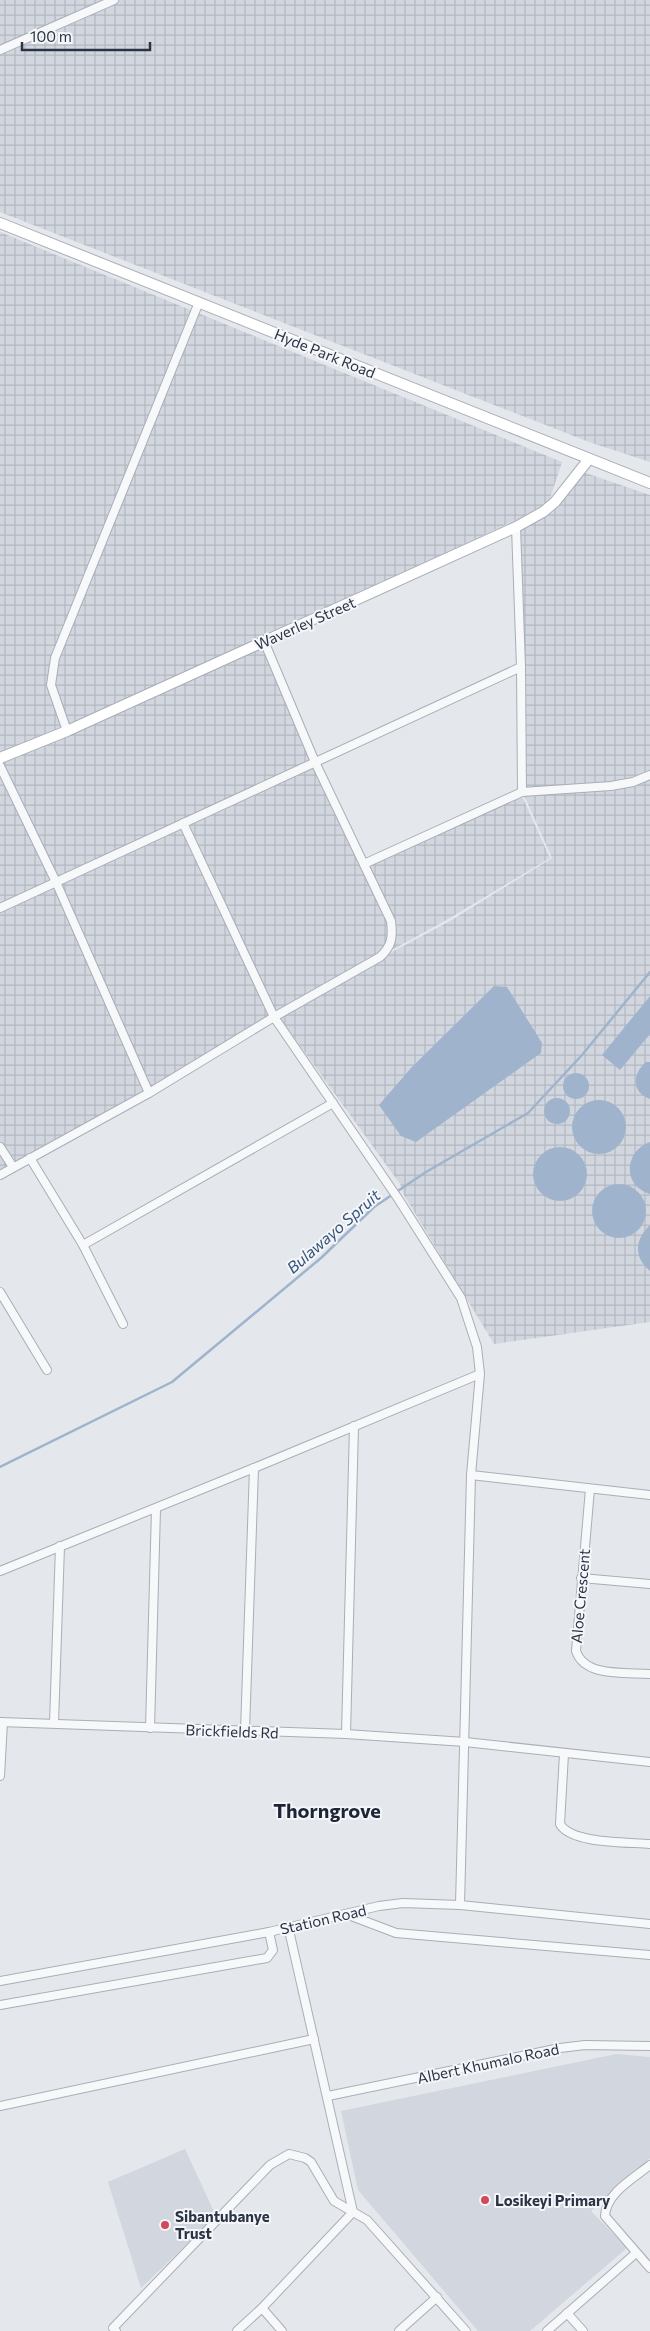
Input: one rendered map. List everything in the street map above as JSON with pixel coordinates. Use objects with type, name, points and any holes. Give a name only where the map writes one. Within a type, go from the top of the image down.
[{"type":"street","points":[[0,50],[114,0]]},
{"type":"street","name":"Hyde Park Road","points":[[0,223],[650,483]]},
{"type":"street","points":[[68,731],[50,685],[56,658],[199,302]]},
{"type":"street","name":"Waverley Street","points":[[0,758],[68,731],[516,527],[543,512],[555,502],[589,459]]},
{"type":"street","points":[[516,527],[521,667],[522,792]]},
{"type":"street","points":[[0,1175],[149,1092],[274,1017],[380,957],[392,942],[391,921],[314,762],[264,641]]},
{"type":"street","points":[[0,908],[521,667]]},
{"type":"street","points":[[0,766],[56,882],[149,1092]]},
{"type":"street","points":[[364,864],[522,792],[611,786],[633,782],[650,775]]},
{"type":"street","points":[[183,823],[274,1017],[399,1200],[461,1298],[477,1347],[480,1374],[471,1476],[460,1906]]},
{"type":"street","points":[[83,1245],[333,1103]]},
{"type":"street","points":[[0,1147],[13,1167]]},
{"type":"street","points":[[30,1158],[83,1245],[123,1324]]},
{"type":"street","points":[[0,1292],[47,1370]]},
{"type":"street","points":[[0,1571],[156,1509],[480,1374]]},
{"type":"street","points":[[346,1734],[354,1426]]},
{"type":"street","points":[[245,1731],[254,1468]]},
{"type":"street","points":[[471,1476],[650,1495]]},
{"type":"street","name":"Aloe Crescent","points":[[590,1489],[576,1651],[579,1658],[591,1668],[650,1674]]},
{"type":"street","points":[[150,1728],[156,1509]]},
{"type":"street","points":[[54,1723],[60,1546]]},
{"type":"street","points":[[581,1578],[650,1584]]},
{"type":"street","points":[[0,1776],[2,1722]]},
{"type":"street","name":"Brickfields Rd","points":[[2,1722],[346,1734],[465,1742],[650,1762]]},
{"type":"street","points":[[564,1754],[560,1824],[563,1829],[580,1837],[650,1844]]},
{"type":"street","name":"Station Road","points":[[0,1981],[269,1932],[379,1906],[403,1903],[460,1906],[650,1924]]},
{"type":"street","points":[[346,1914],[396,1933],[650,1955]]},
{"type":"street","points":[[288,1926],[353,2212]]},
{"type":"street","points":[[0,2005],[263,1959],[273,1953],[269,1932]]},
{"type":"street","points":[[0,2106],[314,2039]]},
{"type":"street","name":"Albert Khumalo Road","points":[[328,2096],[560,2048],[585,2044],[650,2044]]},
{"type":"street","points":[[116,2331],[113,2328],[270,2166],[283,2156],[297,2156],[311,2162],[334,2200],[367,2220],[466,2331]]},
{"type":"street","points":[[650,2165],[611,2198],[606,2207],[606,2218],[650,2268]]},
{"type":"street","points":[[237,2331],[262,2308],[353,2212]]},
{"type":"street","points":[[547,2331],[636,2253]]},
{"type":"street","points":[[399,2331],[437,2297]]},
{"type":"street","points":[[262,2308],[282,2331]]},
{"type":"street","points":[[567,2312],[583,2331]]},
{"type":"shaded area","points":[[0,0],[650,0],[650,462],[589,442],[0,212]]},
{"type":"shaded area","points":[[0,232],[562,462],[548,505],[262,639],[310,761],[363,865],[521,794],[550,858],[450,918],[272,1016],[0,1175]]},
{"type":"shaded area","points":[[583,472],[650,495],[650,770],[620,782],[523,790],[520,530],[553,512]]},
{"type":"shaded area","points":[[650,779],[650,1322],[494,1344],[404,1195],[400,1184],[280,1018],[374,966],[392,952],[450,921],[552,858],[524,795],[610,790]]},
{"type":"shaded area","name":"Losikeyi Primary","points":[[616,2054],[650,2057],[650,2158],[591,2211],[627,2248],[530,2331],[478,2331],[358,2190],[341,2111]]},
{"type":"shaded area","name":"Sibantubanye Trust","points":[[185,2149],[216,2216],[141,2288],[108,2182]]},
{"type":"water","points":[[494,986],[507,987],[542,1043],[541,1053],[416,1142],[401,1136],[379,1105],[411,1068]]},
{"type":"water","points":[[650,996],[650,1034],[620,1070],[602,1055]]},
{"type":"water","points":[[646,1062],[650,1062],[650,1099],[639,1092],[636,1082],[638,1072]]},
{"type":"water","points":[[576,1073],[586,1076],[589,1086],[586,1096],[576,1099],[566,1096],[563,1086],[566,1076]]},
{"type":"water","points":[[557,1098],[567,1101],[570,1111],[567,1121],[557,1124],[547,1121],[544,1111],[547,1101]]},
{"type":"water","points":[[594,1100],[604,1100],[614,1104],[622,1112],[626,1127],[622,1142],[614,1150],[604,1154],[594,1154],[584,1150],[576,1142],[572,1132],[572,1122],[576,1112],[584,1104]]},
{"type":"water","points":[[650,1142],[650,1194],[641,1190],[635,1184],[630,1168],[631,1160],[635,1153],[641,1146]]},
{"type":"water","points":[[555,1147],[565,1147],[575,1151],[583,1159],[587,1174],[583,1189],[575,1197],[565,1201],[555,1201],[545,1197],[537,1189],[533,1179],[533,1169],[537,1159],[545,1151]]},
{"type":"water","points":[[614,1184],[624,1184],[634,1188],[642,1196],[646,1211],[642,1226],[634,1234],[624,1238],[614,1238],[604,1234],[596,1226],[592,1216],[592,1206],[596,1196],[604,1188]]},
{"type":"water","points":[[650,1225],[650,1271],[641,1260],[638,1248],[641,1236]]},
{"type":"waterway","name":"Bulawayo Spruit","points":[[0,1467],[172,1382],[321,1258],[374,1207],[426,1172],[528,1113],[582,1055],[650,972]]},
{"type":"place","name":"Losikeyi Primary","points":[[485,2200]]},
{"type":"place","name":"Sibantubanye Trust","points":[[165,2225]]},
{"type":"district","name":"Thorngrove","points":[[327,1810]]}]
